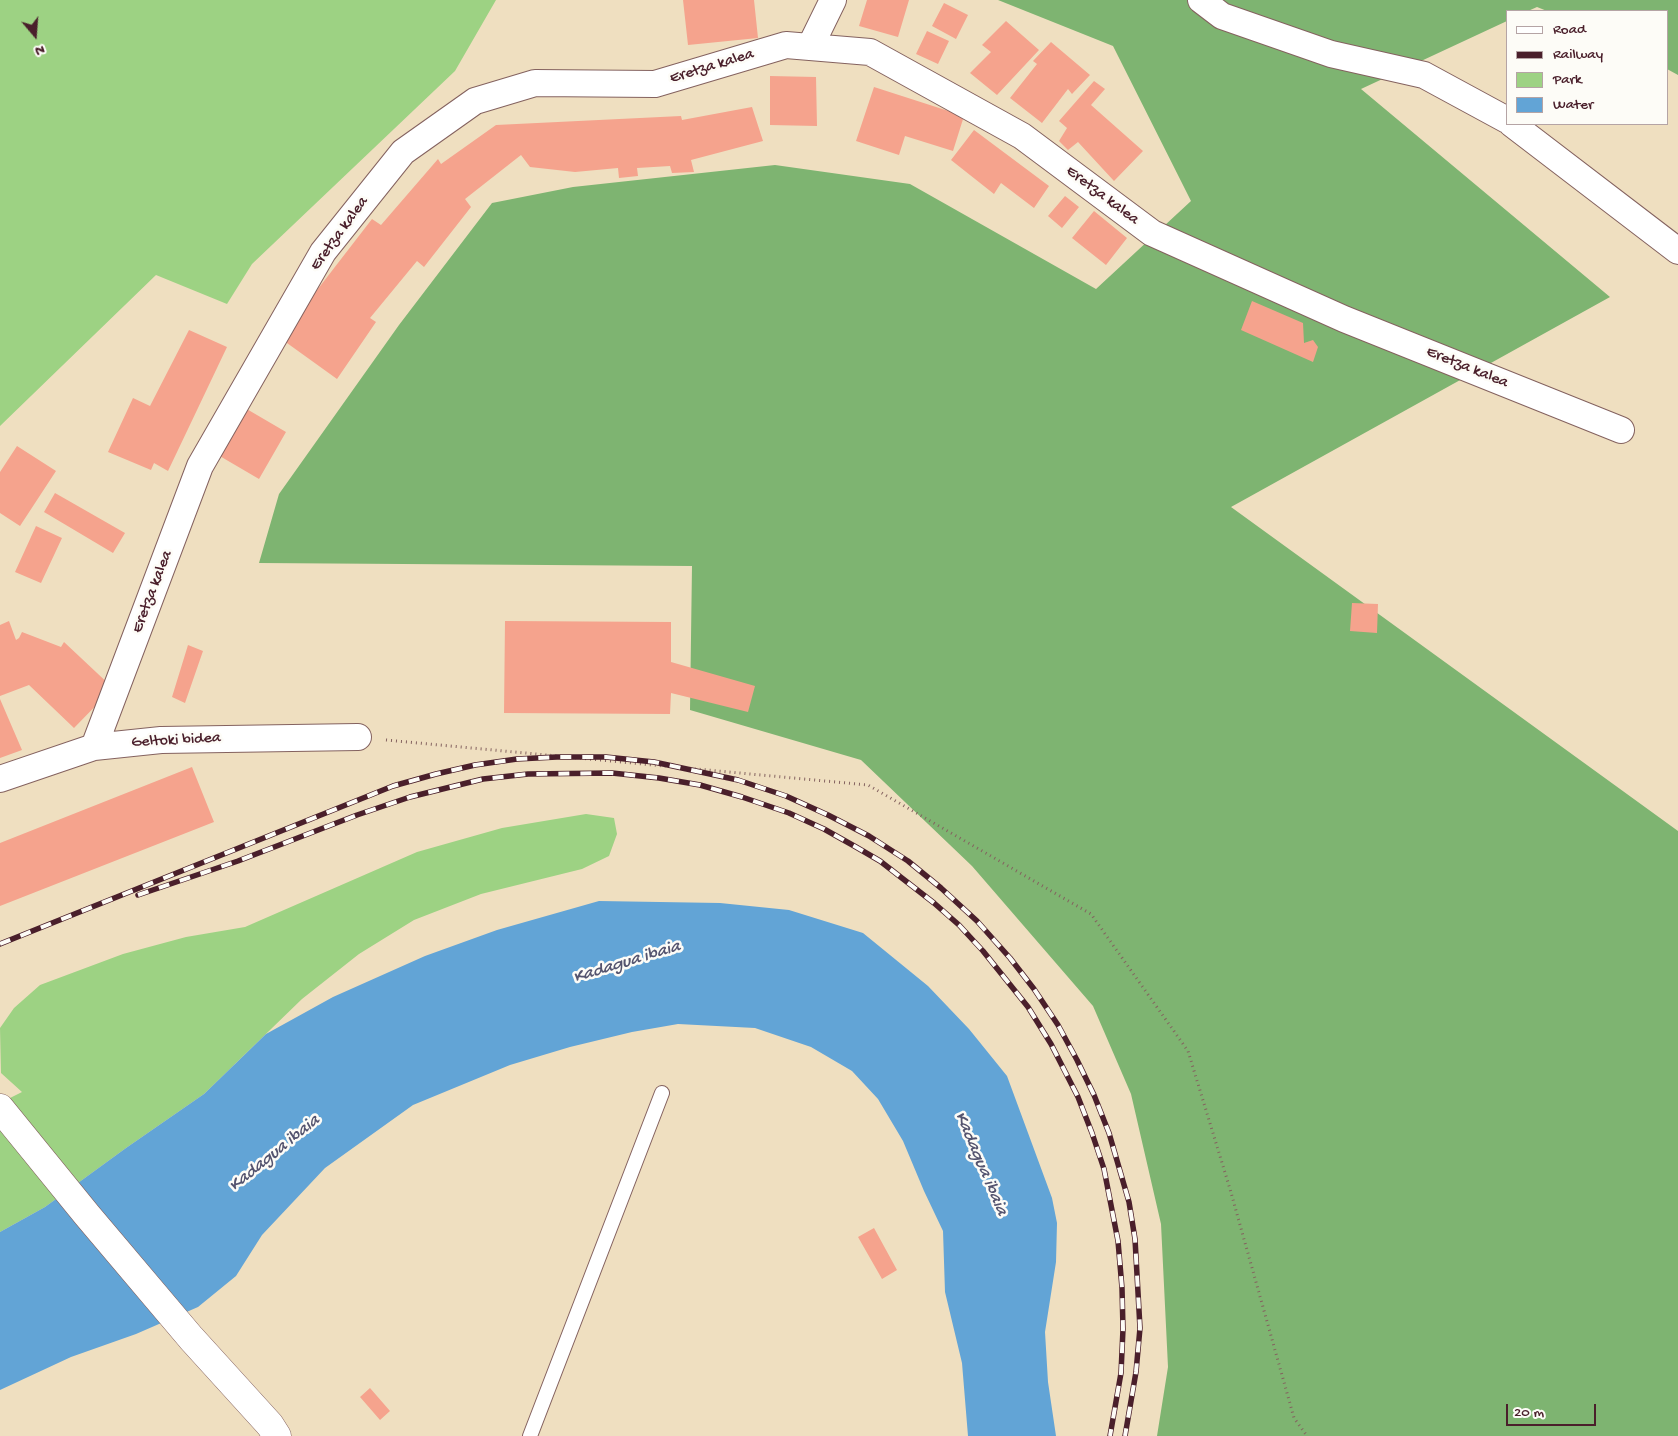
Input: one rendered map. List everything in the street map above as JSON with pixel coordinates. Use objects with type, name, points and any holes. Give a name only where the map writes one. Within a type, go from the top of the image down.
[{"type":"street","points":[[810,47],[833,0]]},
{"type":"street","points":[[1201,0],[1222,16],[1331,54],[1424,75],[1506,119]]},
{"type":"street","name":"Eretza kalea","points":[[94,747],[200,466],[323,252],[403,152],[475,101],[536,83],[655,84],[786,45],[870,52],[1022,136],[1152,232],[1344,319],[1621,430]]},
{"type":"street","points":[[1513,125],[1678,250]]},
{"type":"street","name":"Geltoki bidea","points":[[0,779],[94,747],[161,740],[358,737]]},
{"type":"street","points":[[0,1108],[55,1177],[191,1338],[270,1425],[277,1436]]},
{"type":"lane","points":[[530,1436],[662,1093]]},
{"type":"path","points":[[358,737],[868,785],[1091,914],[1188,1051],[1230,1189],[1294,1418],[1307,1436]]},
{"type":"green space","points":[[0,0],[496,0],[455,71],[252,264],[227,304],[156,275],[0,426]]},
{"type":"green space","points":[[998,0],[1678,0],[1678,75],[1668,70],[1668,10],[1544,10],[1537,7],[1530,10],[1506,10],[1506,21],[1361,89],[1610,297],[1231,507],[1678,831],[1678,1436],[1157,1436],[1168,1367],[1161,1224],[1131,1094],[1093,1006],[972,866],[861,760],[690,710],[692,566],[259,563],[279,494],[399,325],[492,203],[573,187],[775,165],[910,184],[1096,289],[1191,201],[1113,46]]},
{"type":"green space","points":[[586,814],[614,818],[617,834],[609,856],[582,869],[481,894],[414,920],[359,954],[302,999],[204,1094],[45,1207],[0,1232],[0,1103],[22,1092],[1,1073],[0,1028],[14,1008],[40,985],[123,954],[186,937],[245,927],[417,852],[502,828]]},
{"type":"water","name":"Kadagua ibaia","points":[[599,901],[720,903],[789,910],[863,933],[928,986],[969,1029],[1007,1076],[1052,1198],[1057,1223],[1056,1262],[1045,1332],[1048,1382],[1056,1436],[968,1436],[962,1363],[945,1292],[943,1231],[903,1141],[878,1099],[852,1071],[811,1047],[755,1028],[678,1024],[632,1032],[570,1047],[510,1065],[413,1105],[325,1168],[262,1235],[236,1276],[198,1307],[136,1334],[71,1357],[0,1390],[0,1232],[45,1207],[204,1094],[266,1034],[333,997],[425,956],[497,930]]},
{"type":"building","points":[[683,0],[754,0],[758,38],[688,45]]},
{"type":"building","points":[[867,0],[909,0],[898,37],[859,26]]},
{"type":"building","points":[[944,3],[968,15],[956,39],[932,26]]},
{"type":"building","points":[[1006,21],[1039,50],[997,95],[970,73],[991,52],[982,45]]},
{"type":"building","points":[[927,31],[949,41],[938,64],[916,54]]},
{"type":"building","points":[[1051,42],[1090,75],[1072,94],[1068,89],[1042,123],[1010,98],[1037,64],[1033,61]]},
{"type":"building","points":[[770,76],[816,77],[817,126],[770,125]]},
{"type":"building","points":[[1094,81],[1105,89],[1091,105],[1143,151],[1114,181],[1078,142],[1068,150],[1059,141],[1067,128],[1059,121]]},
{"type":"building","points":[[874,87],[964,116],[953,151],[905,136],[899,155],[856,141]]},
{"type":"building","points":[[752,107],[763,141],[691,160],[694,172],[672,173],[670,166],[637,168],[638,176],[619,178],[618,168],[575,172],[530,167],[521,155],[465,199],[471,207],[424,267],[417,261],[370,318],[376,322],[337,379],[280,338],[372,219],[381,225],[438,159],[441,164],[496,125],[681,116],[682,120]]},
{"type":"building","points":[[974,130],[1049,186],[1034,208],[1001,183],[994,194],[951,160]]},
{"type":"building","points":[[1065,196],[1079,207],[1062,228],[1048,216]]},
{"type":"building","points":[[1094,211],[1127,238],[1106,265],[1072,238]]},
{"type":"building","points":[[1252,301],[1303,323],[1304,343],[1313,340],[1318,347],[1313,362],[1241,330]]},
{"type":"building","points":[[189,330],[227,347],[168,471],[154,463],[151,470],[108,452],[133,398],[150,406]]},
{"type":"building","points":[[245,408],[286,432],[259,479],[218,455]]},
{"type":"building","points":[[17,446],[56,471],[20,526],[0,513],[0,472]]},
{"type":"building","points":[[55,493],[125,533],[113,553],[44,512]]},
{"type":"building","points":[[36,526],[62,538],[41,583],[15,572]]},
{"type":"building","points":[[1352,603],[1378,604],[1377,633],[1350,631]]},
{"type":"building","points":[[9,621],[16,640],[22,632],[61,647],[64,642],[113,688],[74,728],[29,685],[0,696],[0,625]]},
{"type":"building","points":[[505,621],[671,622],[671,662],[755,686],[748,712],[671,693],[670,714],[504,713]]},
{"type":"building","points":[[188,645],[203,651],[185,703],[172,697]]},
{"type":"building","points":[[0,699],[22,750],[0,758]]},
{"type":"building","points":[[192,767],[214,822],[0,906],[0,843]]},
{"type":"building","points":[[874,1228],[897,1270],[882,1279],[858,1237]]},
{"type":"building","points":[[370,1388],[390,1411],[380,1420],[360,1397]]},
{"type":"railway","points":[[0,944],[393,786],[475,765],[517,759],[606,757],[654,762],[738,780],[786,796],[869,836],[908,861],[941,888],[977,921],[1010,958],[1058,1025],[1077,1060],[1094,1095],[1109,1133],[1129,1202],[1135,1239],[1140,1328],[1136,1372],[1125,1436]]},
{"type":"railway","points":[[138,895],[238,861],[357,815],[410,797],[483,779],[528,774],[612,773],[700,785],[789,813],[824,829],[880,861],[959,925],[983,951],[1028,1007],[1051,1044],[1078,1097],[1104,1169],[1118,1241],[1123,1329],[1121,1373],[1110,1436]]}]
